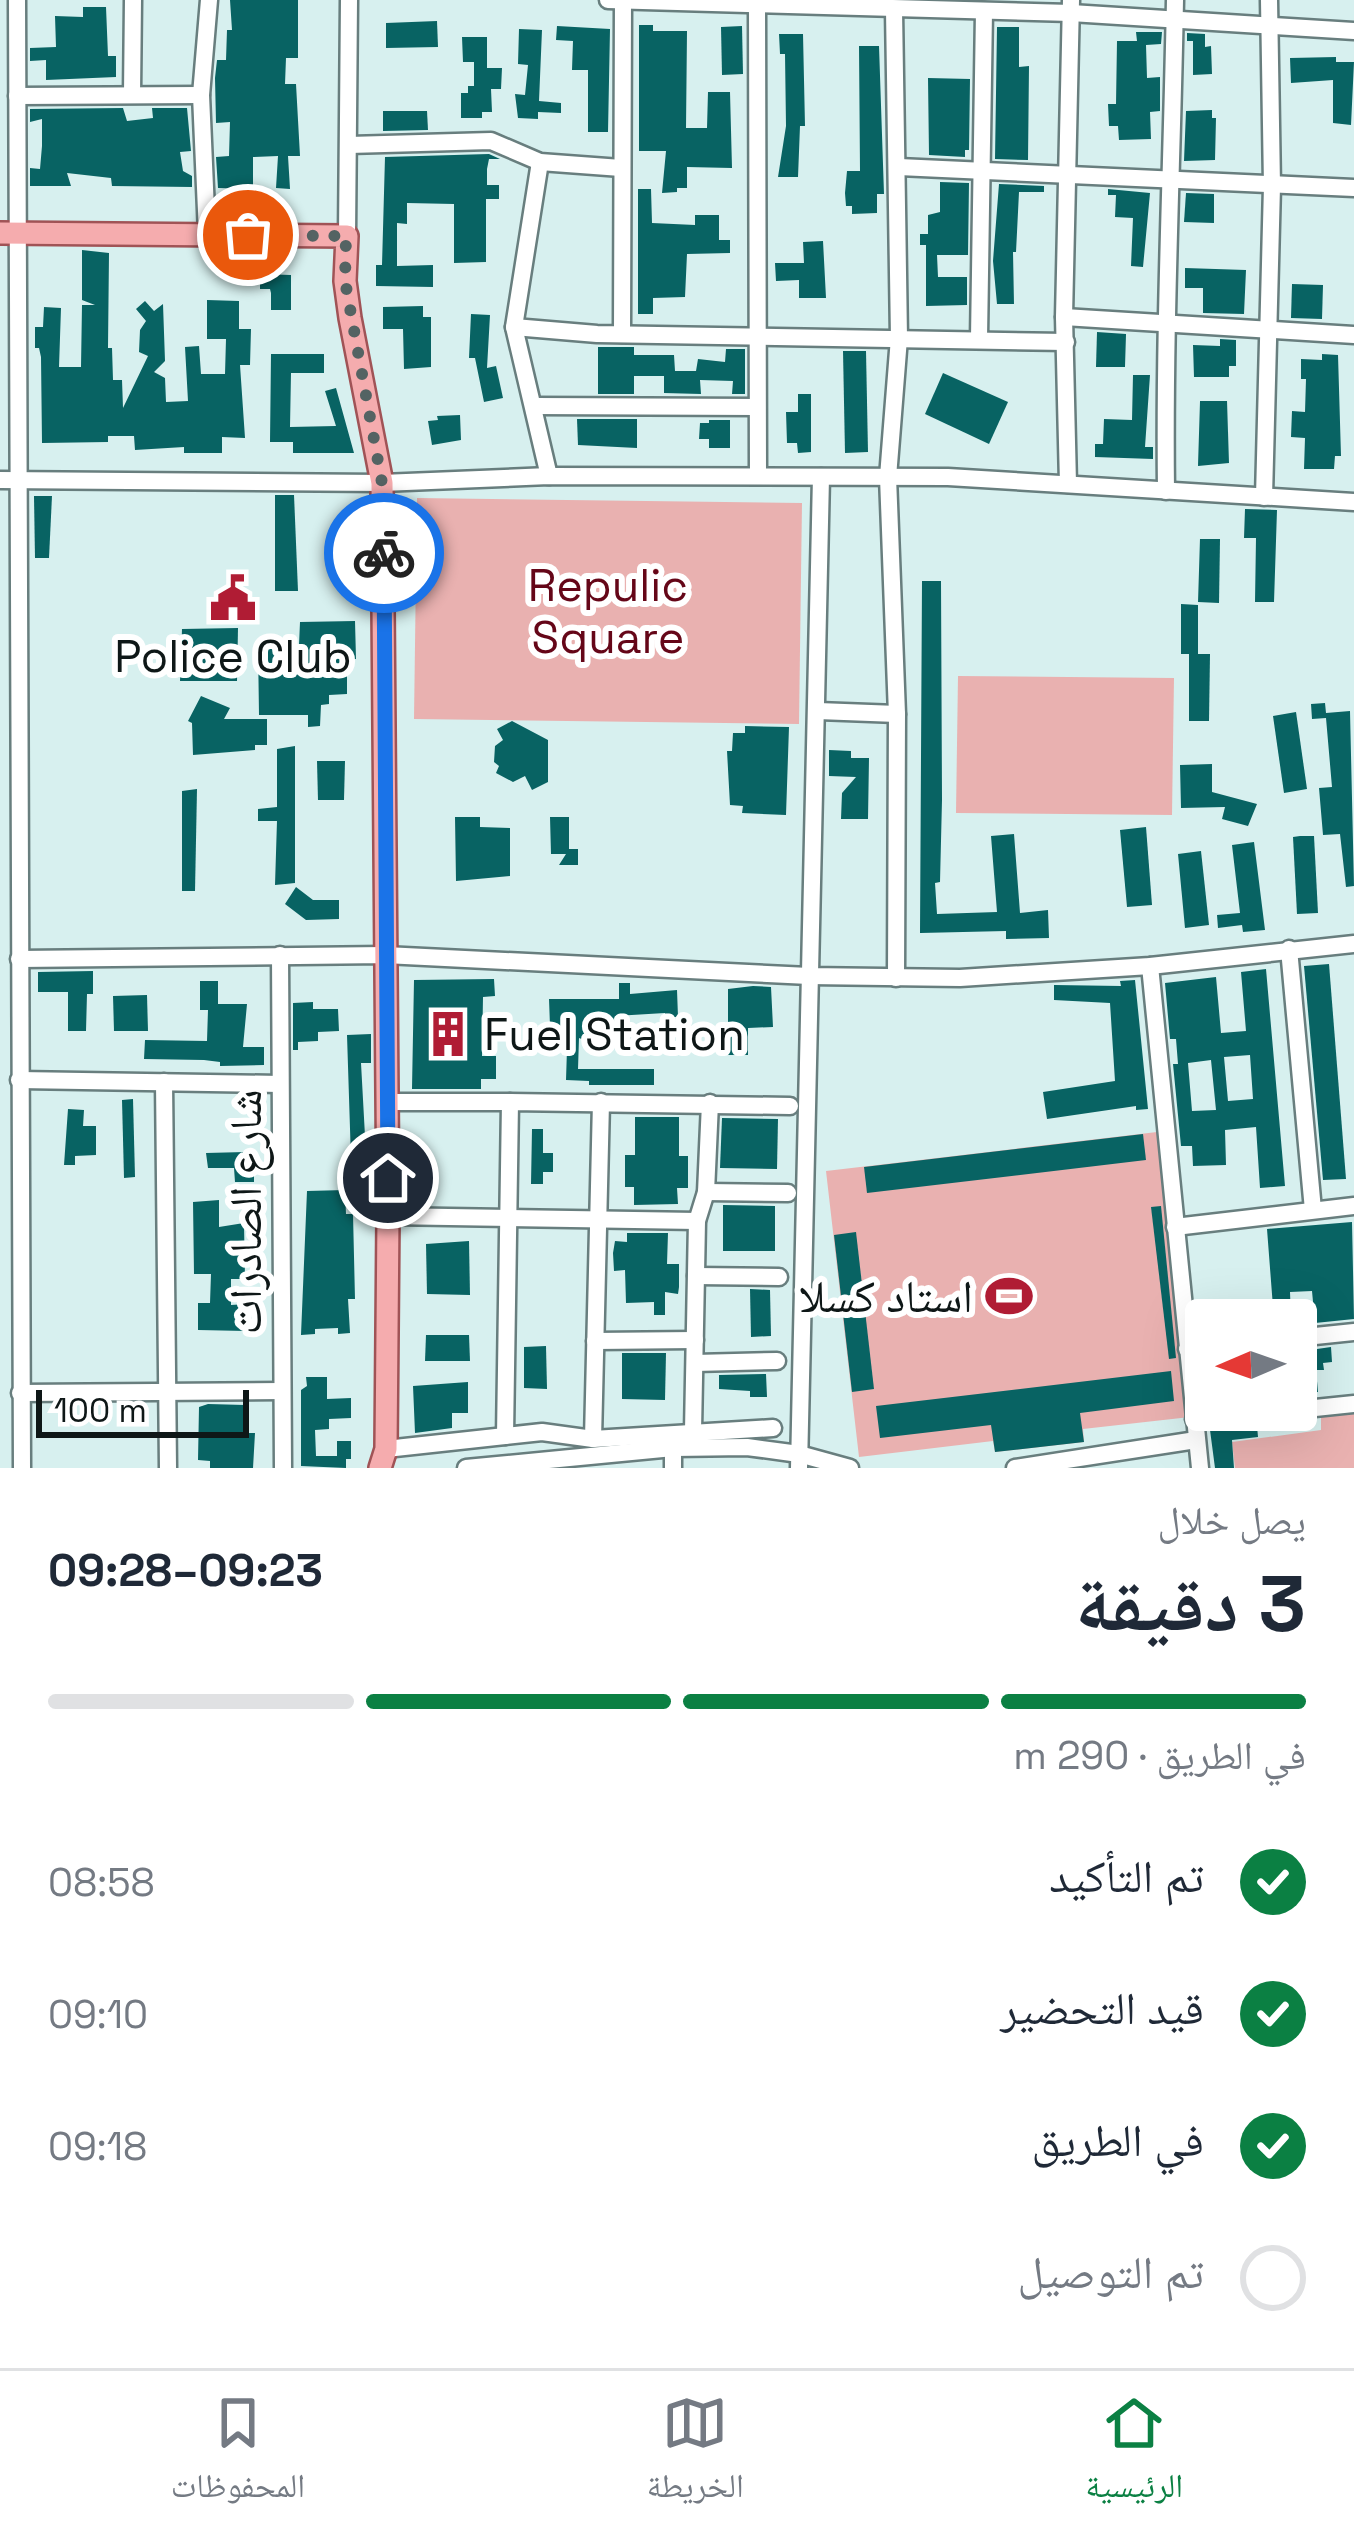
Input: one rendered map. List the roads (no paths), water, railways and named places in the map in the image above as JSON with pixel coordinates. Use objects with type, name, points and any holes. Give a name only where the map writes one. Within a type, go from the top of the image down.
[{"type":"main road","points":[[10,233],[346,236],[350,318],[382,483],[388,1102],[383,1458]]},
{"type":"street","points":[[17,0],[8,480],[20,959],[22,1468]]},
{"type":"street","points":[[132,94],[133,0]]},
{"type":"street","points":[[207,234],[201,95],[209,0]]},
{"type":"street","points":[[346,236],[349,0]]},
{"type":"street","points":[[608,0],[834,3],[894,10],[1071,6],[1174,20],[1354,31]]},
{"type":"street","points":[[622,334],[623,0]]},
{"type":"street","points":[[1166,491],[1164,325],[1174,0]]},
{"type":"street","points":[[1264,497],[1273,185],[1269,0]]},
{"type":"street","points":[[757,4],[758,476]]},
{"type":"street","points":[[1068,484],[1064,317],[1071,6]]},
{"type":"street","points":[[894,10],[898,338],[888,477],[897,714],[896,978]]},
{"type":"street","points":[[979,338],[984,11]]},
{"type":"street","points":[[16,96],[201,95]]},
{"type":"street","points":[[349,145],[490,141],[540,162],[621,169]]},
{"type":"street","points":[[540,162],[514,327],[549,476]]},
{"type":"street","points":[[899,167],[1354,188]]},
{"type":"street","points":[[1064,317],[1354,335]]},
{"type":"street","points":[[514,327],[622,334],[1066,342]]},
{"type":"street","points":[[535,406],[757,406]]},
{"type":"street","points":[[8,480],[382,483],[549,476],[948,476],[1354,502]]},
{"type":"street","points":[[799,1461],[821,477]]},
{"type":"street","points":[[818,711],[897,714]]},
{"type":"street","points":[[20,959],[385,955],[896,978],[1150,966],[1289,949],[1354,947]]},
{"type":"street","points":[[1289,949],[1313,1210]]},
{"type":"street","name":"شارع الصادرات","points":[[280,956],[283,1468]]},
{"type":"street","points":[[1150,966],[1175,1227],[1188,1299]]},
{"type":"street","points":[[19,1080],[280,1084]]},
{"type":"street","points":[[164,1082],[168,1468]]},
{"type":"street","points":[[388,1102],[790,1106]]},
{"type":"street","points":[[505,1436],[510,1102]]},
{"type":"street","points":[[593,1439],[602,1102]]},
{"type":"street","points":[[693,1431],[697,1221],[706,1192],[710,1103]]},
{"type":"street","points":[[706,1192],[788,1193]]},
{"type":"street","points":[[1175,1227],[1354,1206]]},
{"type":"street","points":[[388,1216],[697,1221]]},
{"type":"street","points":[[696,1276],[779,1277]]},
{"type":"street","points":[[1317,1336],[1354,1332]]},
{"type":"street","points":[[595,1341],[695,1340]]},
{"type":"street","points":[[695,1363],[777,1361]]},
{"type":"street","points":[[20,1393],[282,1390]]},
{"type":"street","points":[[1317,1408],[1354,1404]]},
{"type":"street","points":[[383,1458],[542,1432],[593,1439],[773,1428]]},
{"type":"street","points":[[1195,1431],[1200,1468]]},
{"type":"street","points":[[1015,1468],[1196,1440]]},
{"type":"street","points":[[467,1468],[569,1463],[673,1448],[747,1447],[850,1468]]},
{"type":"street","points":[[673,1448],[673,1468]]},
{"type":"place","name":"Police Club","points":[[233,598]]},
{"type":"place","name":"Fuel Station","points":[[448,1034]]},
{"type":"place","name":"استاد كسلا","points":[[1009,1296]]},
{"type":"park label","name":"Repulic Square","points":[[608,611]]}]
